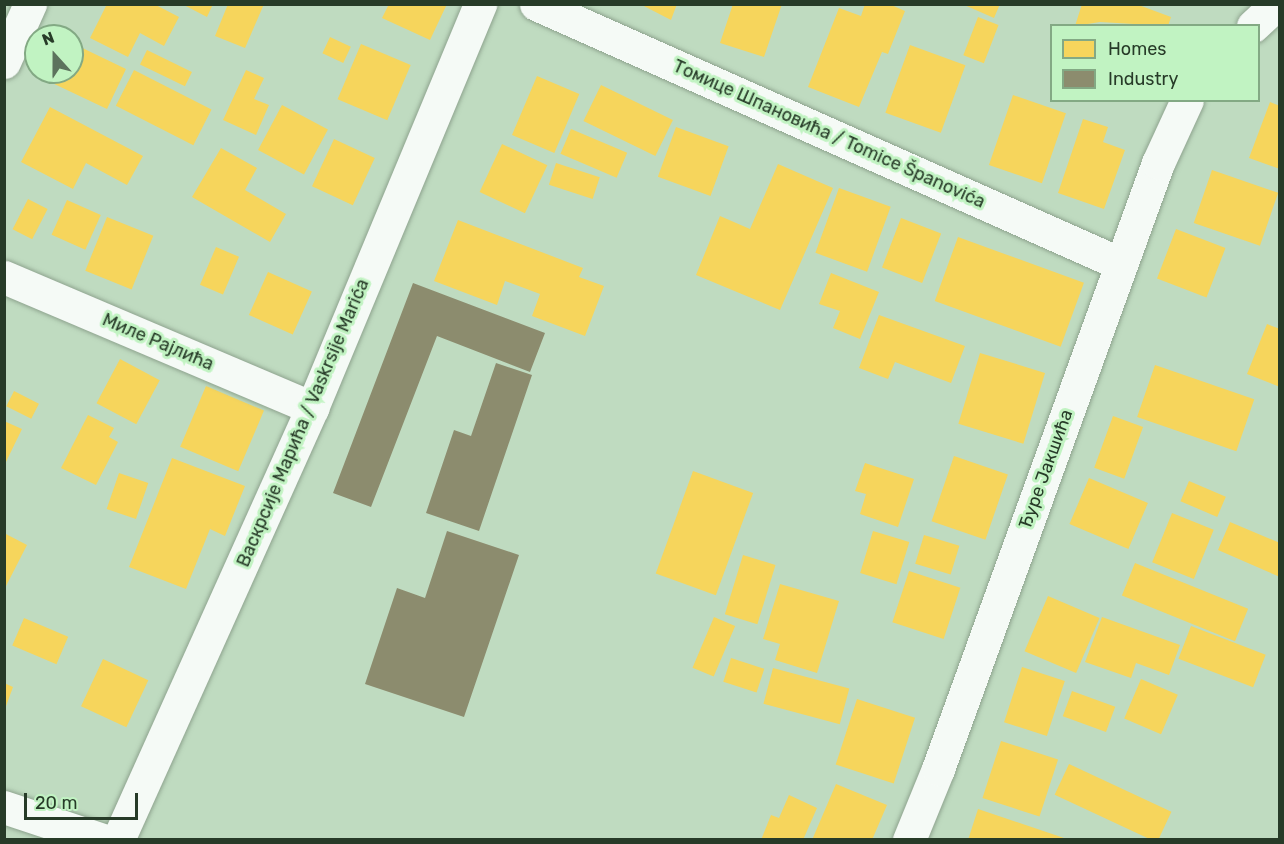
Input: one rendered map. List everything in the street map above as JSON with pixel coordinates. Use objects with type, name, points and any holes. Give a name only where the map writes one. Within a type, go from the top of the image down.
[{"type":"street","points":[[4,62],[30,4]]},
{"type":"street","name":"Васкрсије Марића / Vaskrsije Marića","points":[[118,840],[312,408],[480,4]]},
{"type":"street","name":"Томице Шпановића / Tomice Španovića","points":[[536,4],[1121,264]]},
{"type":"street","points":[[1255,24],[1277,4]]},
{"type":"street","name":"Ђуре Јакшића","points":[[909,840],[1158,163],[1186,102]]},
{"type":"street","name":"Миле Рајлића","points":[[4,277],[312,408]]},
{"type":"street","points":[[4,807],[103,840]]},
{"type":"building: Homes","points":[[107,4],[154,4],[179,17],[164,46],[140,33],[128,57],[90,38]]},
{"type":"building: Homes","points":[[182,4],[213,4],[207,17]]},
{"type":"building: Homes","points":[[228,4],[264,4],[245,48],[215,36]]},
{"type":"building: Homes","points":[[389,4],[447,4],[430,40],[382,18]]},
{"type":"building: Homes","points":[[640,4],[677,4],[671,20]]},
{"type":"building: Homes","points":[[733,4],[782,4],[764,57],[720,43]]},
{"type":"building: Homes","points":[[865,4],[889,4],[905,11],[888,54],[882,52],[859,107],[808,87],[839,8],[861,16]]},
{"type":"building: Homes","points":[[962,4],[1000,4],[994,18]]},
{"type":"building: Homes","points":[[1082,4],[1136,4],[1171,17],[1169,24],[1100,22],[1076,24]]},
{"type":"building: Homes","points":[[978,17],[999,25],[984,63],[963,55]]},
{"type":"building: Homes","points":[[330,37],[351,47],[343,63],[322,53]]},
{"type":"building: Homes","points":[[361,44],[411,65],[387,120],[338,99]]},
{"type":"building: Homes","points":[[910,45],[965,65],[941,133],[885,113]]},
{"type":"building: Homes","points":[[84,49],[126,69],[107,109],[54,84],[84,84]]},
{"type":"building: Homes","points":[[147,50],[192,72],[185,86],[140,64]]},
{"type":"building: Homes","points":[[134,70],[212,109],[193,145],[116,106]]},
{"type":"building: Homes","points":[[246,70],[264,78],[254,99],[269,105],[256,135],[223,120]]},
{"type":"building: Homes","points":[[537,76],[579,94],[554,153],[512,135]]},
{"type":"building: Homes","points":[[601,85],[673,120],[655,156],[583,121]]},
{"type":"building: Homes","points":[[1013,95],[1066,113],[1042,183],[989,165]]},
{"type":"building: Homes","points":[[1270,102],[1280,106],[1280,169],[1249,158]]},
{"type":"building: Homes","points":[[282,105],[328,129],[304,174],[258,150]]},
{"type":"building: Homes","points":[[50,107],[143,156],[127,185],[86,163],[73,189],[21,162]]},
{"type":"building: Homes","points":[[1083,119],[1108,127],[1103,142],[1125,150],[1104,209],[1058,193]]},
{"type":"building: Homes","points":[[676,127],[729,146],[710,196],[658,177]]},
{"type":"building: Homes","points":[[571,129],[627,153],[617,178],[560,154]]},
{"type":"building: Homes","points":[[334,139],[375,158],[353,205],[312,186]]},
{"type":"building: Homes","points":[[502,144],[547,165],[525,213],[480,192]]},
{"type":"building: Homes","points":[[221,148],[257,168],[245,190],[286,214],[270,242],[192,197]]},
{"type":"building: Homes","points":[[556,163],[600,177],[593,199],[549,185]]},
{"type":"building: Homes","points":[[778,164],[833,188],[780,310],[696,275],[720,216],[750,229]]},
{"type":"building: Homes","points":[[1212,170],[1278,193],[1260,246],[1194,223]]},
{"type":"building: Homes","points":[[839,188],[891,207],[867,272],[815,253]]},
{"type":"building: Homes","points":[[28,199],[48,209],[32,239],[13,229]]},
{"type":"building: Homes","points":[[67,200],[101,215],[85,250],[52,235]]},
{"type":"building: Homes","points":[[107,217],[153,236],[132,290],[85,271]]},
{"type":"building: Homes","points":[[901,218],[941,233],[922,283],[882,267]]},
{"type":"building: Homes","points":[[458,220],[583,268],[579,277],[604,286],[585,336],[532,316],[540,294],[505,281],[497,305],[434,281]]},
{"type":"building: Homes","points":[[1176,229],[1225,248],[1206,297],[1157,278]]},
{"type":"building: Homes","points":[[958,237],[1084,283],[1061,347],[935,301]]},
{"type":"building: Homes","points":[[216,247],[239,257],[223,295],[200,285]]},
{"type":"building: Homes","points":[[268,272],[312,292],[293,334],[249,315]]},
{"type":"building: Homes","points":[[831,273],[879,292],[860,339],[833,328],[840,311],[819,304]]},
{"type":"building: Homes","points":[[879,315],[965,346],[951,383],[895,362],[888,379],[859,368]]},
{"type":"building: Homes","points":[[1267,324],[1280,329],[1280,387],[1247,374]]},
{"type":"building: Homes","points":[[980,353],[1045,373],[1023,444],[958,424]]},
{"type":"building: Homes","points":[[120,359],[160,380],[136,424],[97,403]]},
{"type":"building: Homes","points":[[1155,365],[1254,399],[1236,451],[1137,417]]},
{"type":"building: Homes","points":[[206,386],[264,411],[238,471],[180,447]]},
{"type":"building: Homes","points":[[14,391],[39,404],[31,419],[6,406]]},
{"type":"building: Homes","points":[[88,415],[114,428],[109,437],[118,442],[96,485],[61,468]]},
{"type":"building: Homes","points":[[1113,416],[1143,427],[1124,479],[1094,468]]},
{"type":"building: Homes","points":[[4,421],[22,429],[4,466]]},
{"type":"building: Homes","points":[[954,456],[1008,475],[985,540],[932,521]]},
{"type":"building: Homes","points":[[172,458],[245,486],[225,536],[210,529],[186,589],[129,567]]},
{"type":"building: Homes","points":[[865,463],[914,479],[898,527],[860,514],[866,494],[855,491]]},
{"type":"building: Homes","points":[[693,471],[753,493],[716,595],[656,573]]},
{"type":"building: Homes","points":[[119,473],[148,483],[136,519],[107,509]]},
{"type":"building: Homes","points":[[1089,478],[1148,503],[1128,549],[1069,524]]},
{"type":"building: Homes","points":[[1189,481],[1226,497],[1217,517],[1180,501]]},
{"type":"building: Homes","points":[[1172,513],[1214,530],[1194,579],[1152,562]]},
{"type":"building: Homes","points":[[1230,522],[1280,543],[1280,577],[1218,550]]},
{"type":"building: Homes","points":[[873,531],[909,542],[896,584],[860,573]]},
{"type":"building: Homes","points":[[4,533],[27,545],[4,590]]},
{"type":"building: Homes","points":[[924,535],[959,546],[951,575],[915,564]]},
{"type":"building: Homes","points":[[743,555],[776,565],[757,624],[725,614]]},
{"type":"building: Homes","points":[[1135,563],[1248,609],[1235,641],[1122,595]]},
{"type":"building: Homes","points":[[909,571],[960,588],[944,639],[892,622]]},
{"type":"building: Homes","points":[[780,584],[839,601],[817,673],[775,660],[780,644],[763,639]]},
{"type":"building: Homes","points":[[1048,596],[1100,618],[1076,673],[1025,651]]},
{"type":"building: Homes","points":[[714,617],[735,626],[714,677],[693,668]]},
{"type":"building: Homes","points":[[1102,617],[1180,645],[1169,675],[1136,663],[1131,678],[1085,662]]},
{"type":"building: Homes","points":[[24,618],[68,637],[56,664],[12,646]]},
{"type":"building: Homes","points":[[1191,626],[1266,655],[1253,687],[1178,659]]},
{"type":"building: Homes","points":[[731,658],[764,669],[757,693],[723,682]]},
{"type":"building: Homes","points":[[103,659],[148,680],[126,727],[81,706]]},
{"type":"building: Homes","points":[[1022,667],[1065,681],[1047,736],[1004,722]]},
{"type":"building: Homes","points":[[773,668],[849,688],[840,724],[763,704]]},
{"type":"building: Homes","points":[[1141,679],[1178,695],[1161,734],[1124,719]]},
{"type":"building: Homes","points":[[4,683],[13,687],[5,709],[4,709]]},
{"type":"building: Homes","points":[[1072,691],[1115,707],[1106,732],[1063,716]]},
{"type":"building: Homes","points":[[857,699],[915,718],[894,783],[836,765]]},
{"type":"building: Homes","points":[[1001,741],[1058,760],[1040,817],[982,798]]},
{"type":"building: Homes","points":[[1069,764],[1171,812],[1158,840],[1152,840],[1055,795]]},
{"type":"building: Homes","points":[[836,784],[887,805],[872,840],[812,840]]},
{"type":"building: Homes","points":[[789,795],[817,808],[803,840],[761,840],[771,815],[779,818]]},
{"type":"building: Homes","points":[[978,809],[1067,839],[1067,840],[968,840]]},
{"type":"building: Industry","points":[[413,283],[545,333],[530,372],[437,336],[371,507],[333,493]]},
{"type":"building: Industry","points":[[496,363],[532,375],[479,531],[426,513],[454,430],[471,436]]},
{"type":"building: Industry","points":[[447,531],[519,555],[464,717],[365,684],[397,588],[425,598]]}]
